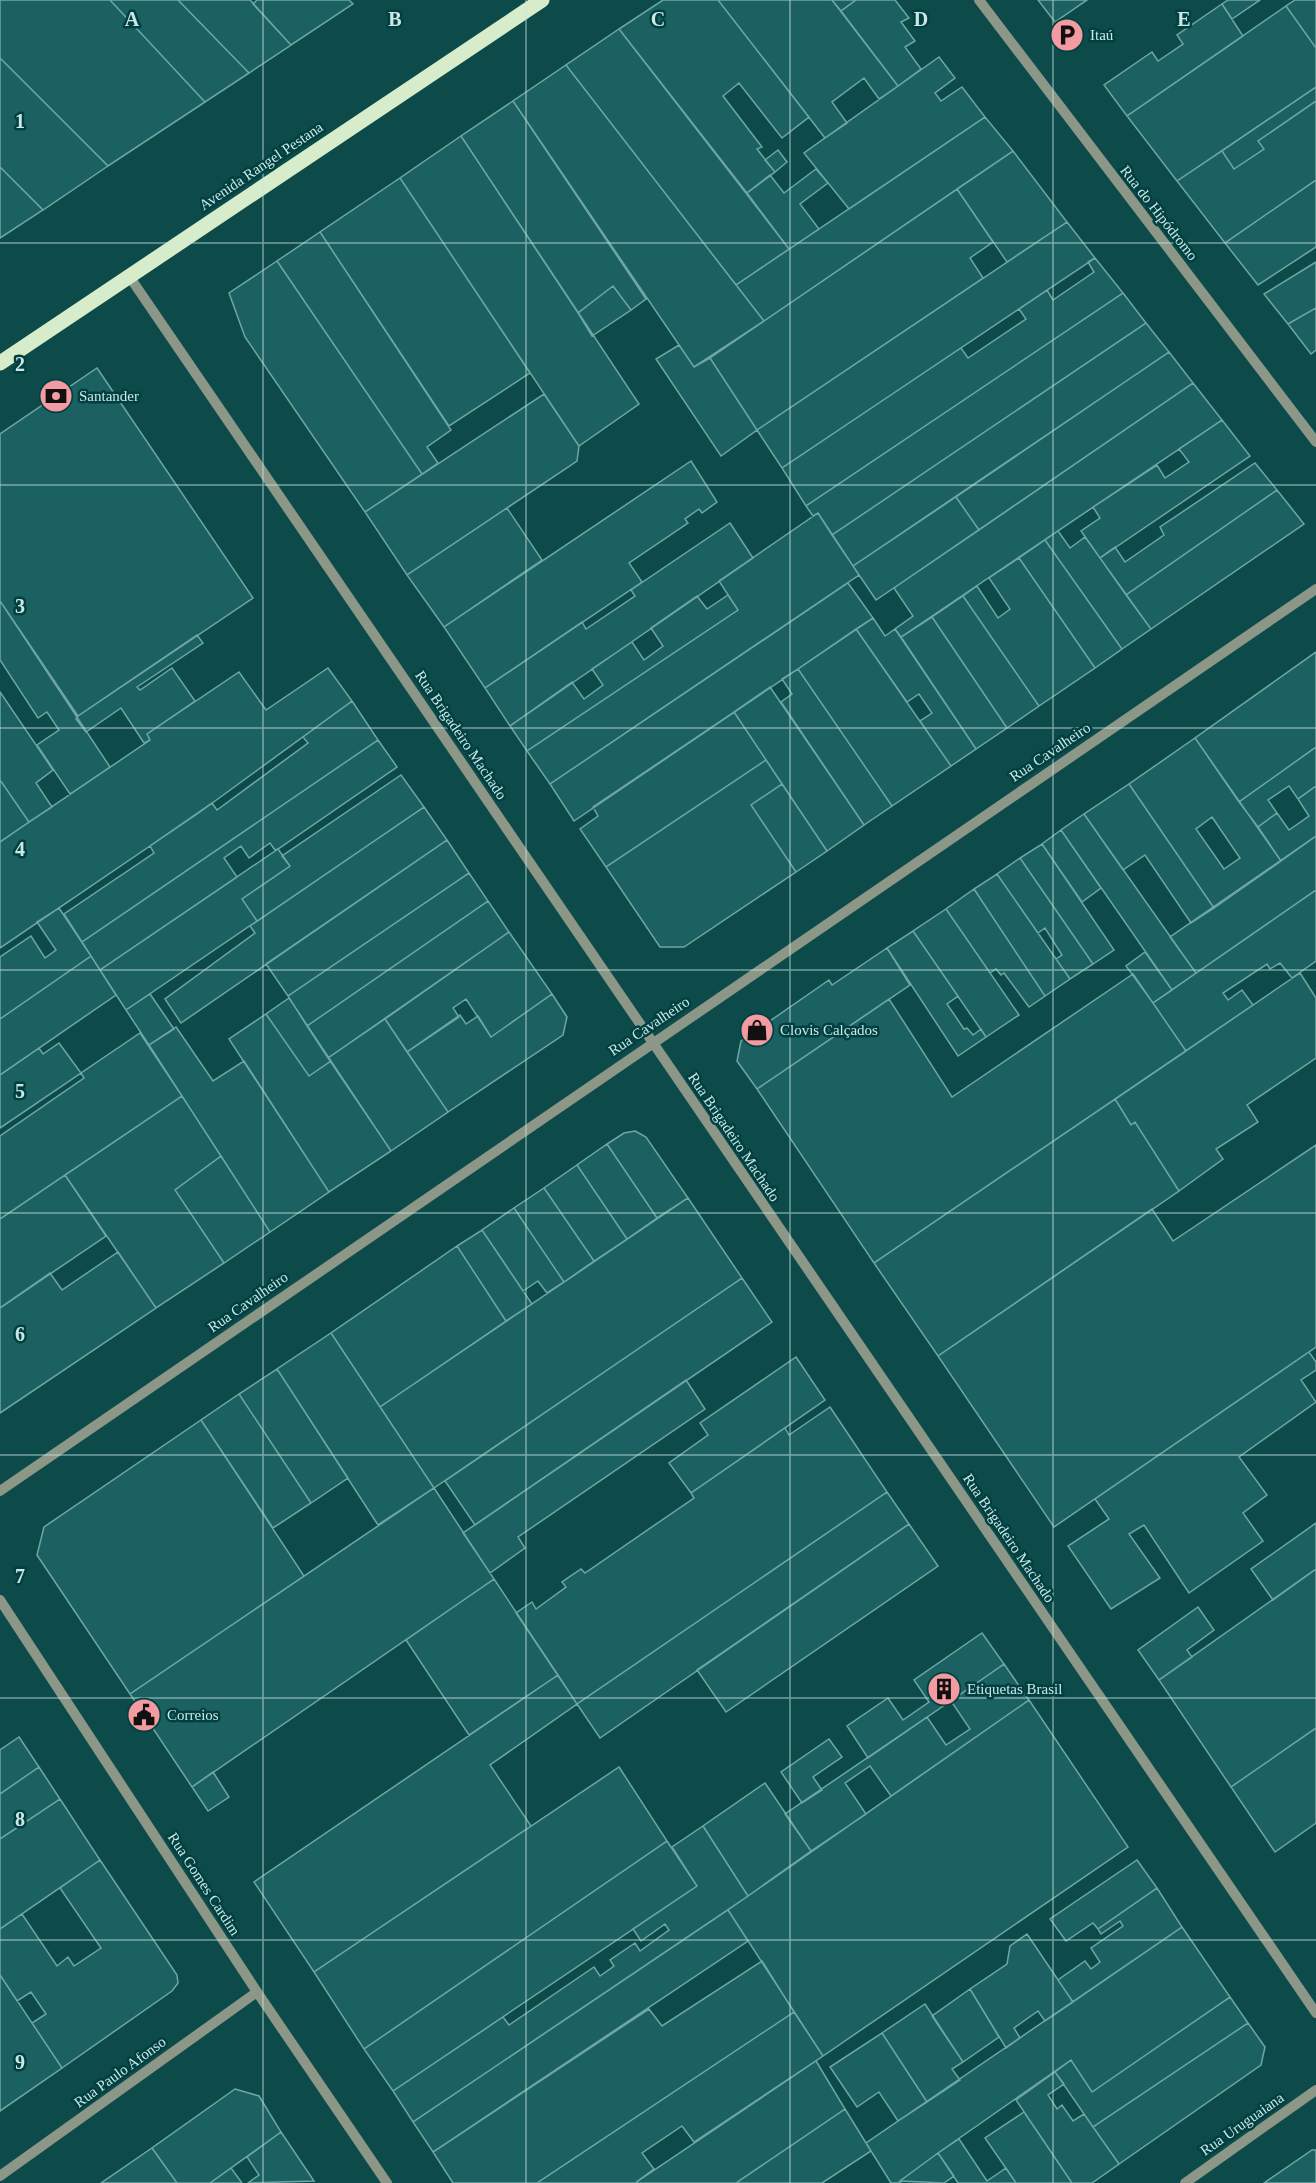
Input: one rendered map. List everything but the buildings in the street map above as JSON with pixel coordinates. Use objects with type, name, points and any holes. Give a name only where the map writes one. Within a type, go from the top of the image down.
[{"type":"main road","name":"Avenida Rangel Pestana","points":[[0,363],[542,0]]},
{"type":"street","name":"Rua do Hipódromo","points":[[979,0],[1316,442]]},
{"type":"street","name":"Rua Brigadeiro Machado","points":[[129,276],[1316,2013]]},
{"type":"street","name":"Rua Cavalheiro","points":[[0,1491],[651,1042],[1316,589]]},
{"type":"street","name":"Rua Gomes Cardim","points":[[0,1600],[257,1992],[387,2183]]},
{"type":"street","name":"Rua Paulo Afonso","points":[[0,2176],[257,1992]]},
{"type":"street","name":"Rua Uruguaiana","points":[[1185,2183],[1316,2090]]},
{"type":"place","name":"Itaú","points":[[1067,35]]},
{"type":"place","name":"Santander","points":[[56,396]]},
{"type":"place","name":"Clovis Calçados","points":[[757,1030]]},
{"type":"place","name":"Etiquetas Brasil","points":[[944,1689]]},
{"type":"place","name":"Correios","points":[[144,1715]]}]
